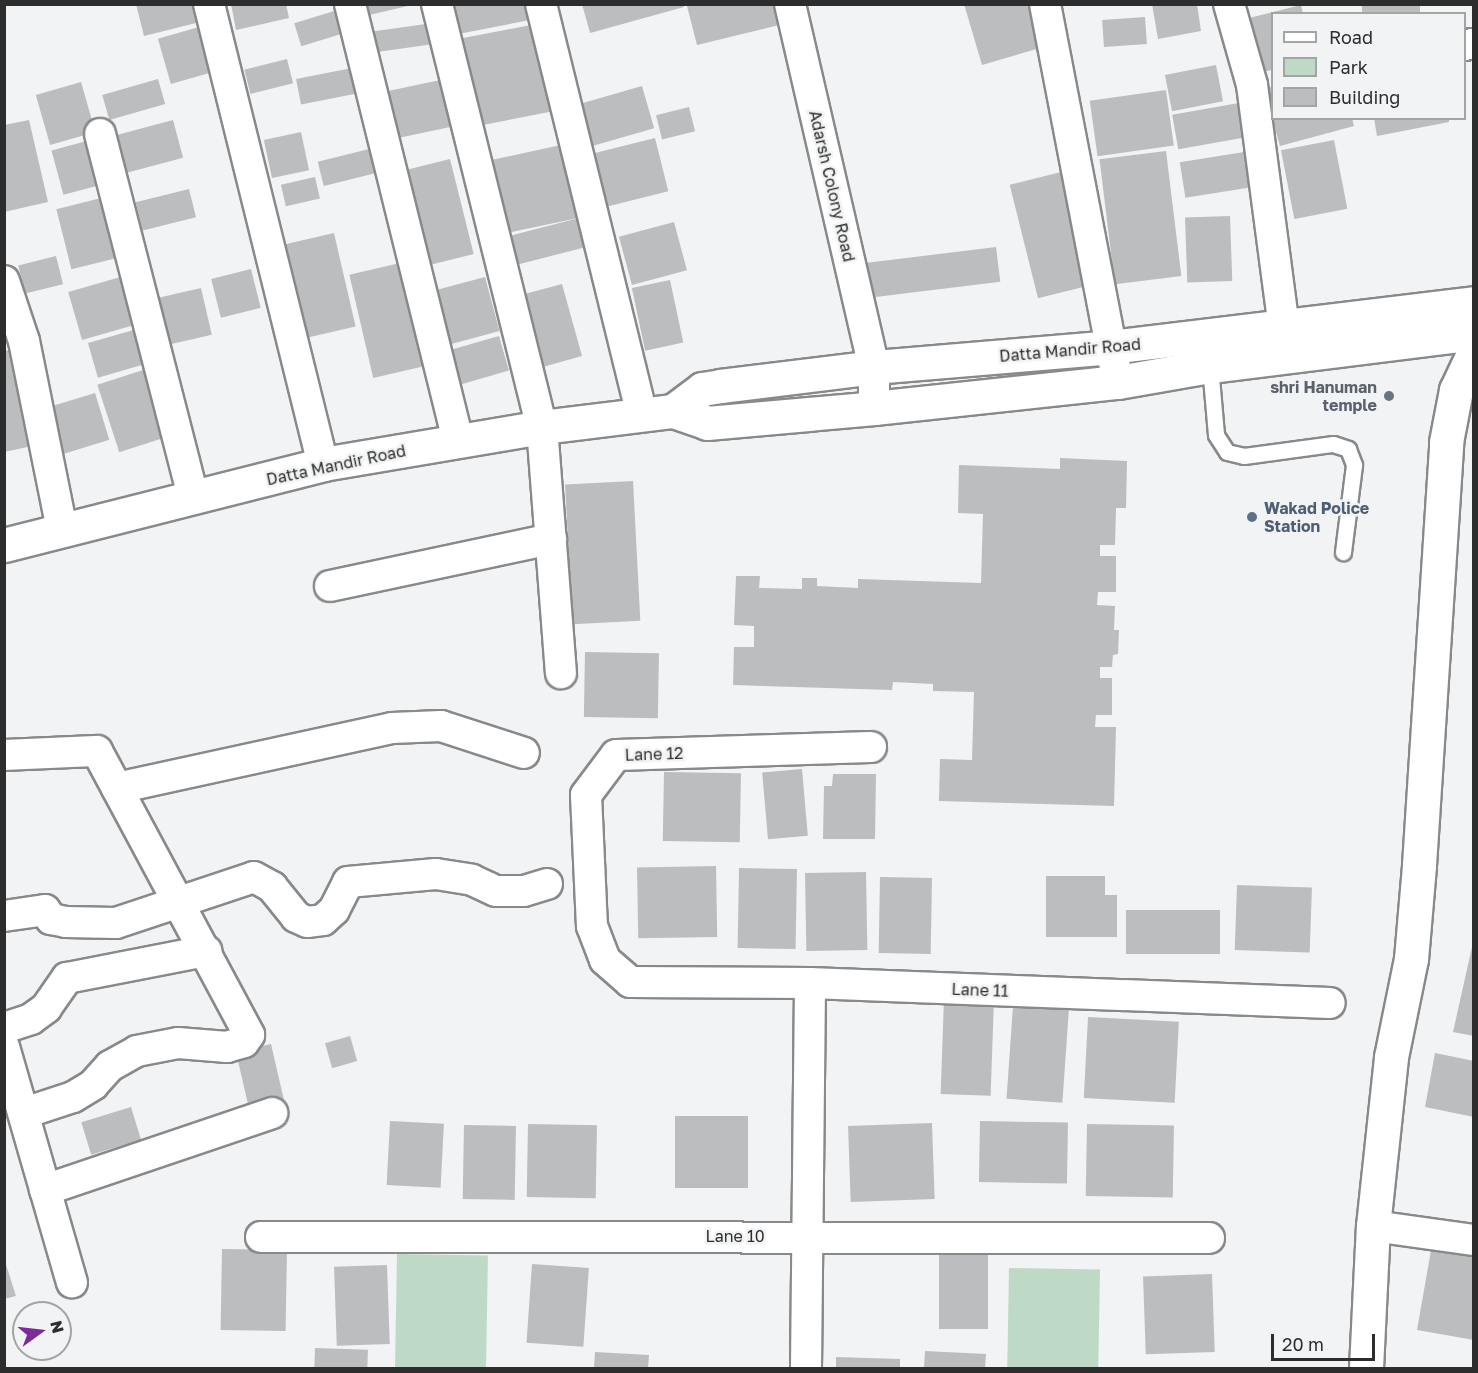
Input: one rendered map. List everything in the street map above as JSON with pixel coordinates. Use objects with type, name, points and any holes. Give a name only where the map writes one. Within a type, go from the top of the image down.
[{"type":"main road","name":"Datta Mandir Road","points":[[674,411],[702,389],[874,367],[1111,347],[1284,328],[1473,303]]},
{"type":"main road","name":"Datta Mandir Road","points":[[4,545],[324,464],[542,427],[674,411],[707,423],[874,408],[1118,382],[1210,366],[1473,333]]},
{"type":"main road","points":[[1366,1368],[1373,1226],[1391,1057],[1411,959],[1446,442],[1456,390],[1473,352]]},
{"type":"street","points":[[208,4],[324,464]]},
{"type":"street","points":[[350,4],[458,441]]},
{"type":"street","points":[[437,4],[542,427],[561,673]]},
{"type":"street","points":[[542,4],[642,415]]},
{"type":"street","name":"Adarsh Colony Road","points":[[790,4],[874,367],[874,408]]},
{"type":"street","points":[[1045,4],[1118,382]]},
{"type":"street","points":[[1228,4],[1262,82],[1284,328]]},
{"type":"street","points":[[100,134],[193,497]]},
{"type":"street","points":[[4,281],[24,341],[62,530]]},
{"type":"street","points":[[330,586],[551,539]]},
{"type":"street","points":[[117,788],[392,728],[441,726],[524,753]]},
{"type":"street","name":"Lane 12","points":[[630,982],[605,960],[592,926],[589,881],[586,795],[616,755],[871,747]]},
{"type":"street","points":[[4,755],[97,751],[249,1035],[244,1042],[227,1047],[178,1044],[137,1051],[110,1066],[93,1085],[73,1097],[24,1113]]},
{"type":"street","points":[[4,915],[45,910],[51,919],[66,922],[116,923],[179,903],[220,886],[254,878],[272,887],[296,917],[307,922],[323,920],[334,910],[348,882],[436,874],[472,880],[496,891],[524,891],[547,884]]},
{"type":"street","points":[[4,1028],[31,1019],[46,1008],[68,978],[206,951]]},
{"type":"street","name":"Lane 11","points":[[630,982],[810,983],[1330,1003]]},
{"type":"street","points":[[806,1368],[810,983]]},
{"type":"street","points":[[4,1047],[72,1281]]},
{"type":"street","points":[[45,1190],[272,1113]]},
{"type":"street","points":[[1373,1226],[1473,1240]]},
{"type":"street","name":"Lane 10","points":[[261,1237],[1209,1238]]},
{"type":"lane","points":[[1210,366],[1216,435],[1227,452],[1244,456],[1333,444],[1348,449],[1354,465],[1343,552]]},
{"type":"green space","points":[[397,1254],[488,1256],[486,1368],[395,1368]]},
{"type":"green space","points":[[1009,1268],[1100,1270],[1098,1368],[1007,1368]]},
{"type":"building","points":[[136,4],[200,4],[204,21],[144,36]]},
{"type":"building","points":[[231,4],[286,4],[289,18],[236,30]]},
{"type":"building","points":[[362,4],[412,4],[412,5],[365,16]]},
{"type":"building","points":[[582,4],[683,4],[684,7],[590,33]]},
{"type":"building","points":[[695,4],[774,4],[779,25],[697,45],[687,6]]},
{"type":"building","points":[[964,4],[1027,4],[1040,48],[982,65]]},
{"type":"building","points":[[1152,4],[1197,4],[1201,31],[1158,39]]},
{"type":"building","points":[[1362,4],[1420,4],[1420,12],[1362,12]]},
{"type":"building","points":[[447,5],[527,5],[530,20],[453,35]]},
{"type":"building","points":[[1301,5],[1303,12],[1273,12]]},
{"type":"building","points":[[344,8],[351,31],[301,46],[294,23]]},
{"type":"building","points":[[1271,12],[1271,70],[1262,72],[1249,18]]},
{"type":"building","points":[[1145,17],[1147,44],[1104,47],[1102,20]]},
{"type":"building","points":[[433,23],[436,44],[374,53],[371,32]]},
{"type":"building","points":[[541,23],[558,110],[477,126],[460,39]]},
{"type":"building","points":[[206,25],[219,70],[171,84],[158,39]]},
{"type":"building","points":[[287,59],[293,83],[250,94],[244,70]]},
{"type":"building","points":[[1216,65],[1223,101],[1172,111],[1165,75]]},
{"type":"building","points":[[352,68],[357,94],[301,104],[296,79]]},
{"type":"building","points":[[158,79],[165,104],[109,120],[102,95]]},
{"type":"building","points":[[445,79],[455,126],[398,138],[388,91]]},
{"type":"building","points":[[81,82],[95,132],[50,145],[36,95]]},
{"type":"building","points":[[642,86],[654,128],[590,147],[578,104]]},
{"type":"building","points":[[1271,87],[1271,114],[1264,89]]},
{"type":"building","points":[[1166,90],[1174,145],[1098,156],[1090,101]]},
{"type":"building","points":[[1250,101],[1256,135],[1178,149],[1172,115]]},
{"type":"building","points":[[689,107],[695,131],[662,139],[656,115]]},
{"type":"building","points":[[29,120],[48,202],[4,212],[4,125]]},
{"type":"building","points":[[173,120],[183,158],[121,174],[111,137]]},
{"type":"building","points":[[1273,120],[1352,120],[1354,126],[1280,146]]},
{"type":"building","points":[[1374,120],[1449,120],[1449,122],[1377,136]]},
{"type":"building","points":[[301,132],[309,170],[272,178],[264,140]]},
{"type":"building","points":[[655,138],[668,191],[603,208],[590,154]]},
{"type":"building","points":[[94,139],[106,183],[63,195],[51,150]]},
{"type":"building","points":[[1334,140],[1347,209],[1294,219],[1281,150]]},
{"type":"building","points":[[570,143],[594,245],[512,266],[505,237],[583,217],[497,235],[482,162]]},
{"type":"building","points":[[373,148],[379,172],[324,186],[318,162]]},
{"type":"building","points":[[1166,151],[1181,276],[1115,284],[1099,159]]},
{"type":"building","points":[[1244,152],[1250,188],[1185,198],[1180,162]]},
{"type":"building","points":[[450,159],[474,254],[413,269],[389,174]]},
{"type":"building","points":[[1065,171],[1093,285],[1038,298],[1010,185]]},
{"type":"building","points":[[315,177],[320,198],[286,206],[281,185]]},
{"type":"building","points":[[189,189],[196,217],[143,230],[136,202]]},
{"type":"building","points":[[101,198],[116,258],[71,269],[56,209]]},
{"type":"building","points":[[1230,216],[1232,281],[1187,283],[1185,218]]},
{"type":"building","points":[[674,222],[687,270],[632,285],[619,237]]},
{"type":"building","points":[[334,233],[356,327],[298,340],[277,246]]},
{"type":"building","points":[[996,247],[1000,282],[865,298],[861,264]]},
{"type":"building","points":[[56,256],[63,284],[25,294],[18,265]]},
{"type":"building","points":[[400,263],[424,366],[373,378],[349,275]]},
{"type":"building","points":[[251,269],[261,308],[221,318],[211,279]]},
{"type":"building","points":[[124,276],[138,324],[82,340],[68,292]]},
{"type":"building","points":[[485,277],[499,331],[437,348],[422,294]]},
{"type":"building","points":[[670,280],[683,343],[645,351],[632,288]]},
{"type":"building","points":[[562,284],[582,356],[532,370],[521,295]]},
{"type":"building","points":[[201,288],[212,335],[165,346],[154,299]]},
{"type":"building","points":[[137,329],[147,364],[98,378],[88,343]]},
{"type":"building","points":[[499,336],[509,371],[451,387],[441,353]]},
{"type":"building","points":[[15,349],[37,445],[4,452],[4,351]]},
{"type":"building","points":[[143,370],[165,438],[119,452],[97,385]]},
{"type":"building","points":[[95,393],[109,440],[58,456],[43,409]]},
{"type":"building","points":[[1060,458],[1127,461],[1126,508],[1116,508],[1115,545],[1100,545],[1100,556],[1116,556],[1116,592],[1098,592],[1097,605],[1115,606],[1114,630],[1119,630],[1118,654],[1113,655],[1112,667],[1100,667],[1100,678],[1112,678],[1112,715],[1096,715],[1095,727],[1116,727],[1114,806],[939,801],[940,759],[972,760],[974,692],[933,691],[933,684],[893,682],[892,690],[733,685],[734,647],[754,647],[754,626],[734,625],[736,576],[760,576],[759,588],[802,589],[802,578],[817,578],[817,586],[858,588],[858,579],[981,583],[983,514],[958,513],[959,465],[1060,469]]},
{"type":"building","points":[[633,481],[640,621],[572,624],[565,485]]},
{"type":"building","points":[[585,652],[659,653],[658,718],[584,717]]},
{"type":"building","points":[[802,769],[808,836],[768,839],[762,772]]},
{"type":"building","points":[[664,772],[741,773],[740,842],[663,841]]},
{"type":"building","points":[[833,774],[876,774],[875,839],[823,839],[824,786],[832,786]]},
{"type":"building","points":[[716,866],[717,937],[638,938],[637,867]]},
{"type":"building","points":[[739,868],[797,869],[796,949],[738,948]]},
{"type":"building","points":[[866,872],[867,950],[806,951],[805,873]]},
{"type":"building","points":[[1046,876],[1105,876],[1105,895],[1117,895],[1117,937],[1046,937]]},
{"type":"building","points":[[880,877],[932,878],[931,954],[879,953]]},
{"type":"building","points":[[1237,885],[1312,888],[1310,953],[1235,950]]},
{"type":"building","points":[[1126,910],[1220,910],[1220,954],[1126,954]]},
{"type":"building","points":[[1474,938],[1474,1036],[1453,1032]]},
{"type":"building","points":[[944,998],[994,1000],[991,1096],[941,1094]]},
{"type":"building","points":[[1013,1006],[1069,1010],[1062,1103],[1007,1099]]},
{"type":"building","points":[[1088,1017],[1179,1022],[1175,1103],[1084,1098]]},
{"type":"building","points":[[350,1036],[357,1061],[332,1068],[325,1043]]},
{"type":"building","points":[[271,1044],[284,1101],[249,1109],[236,1052]]},
{"type":"building","points":[[1435,1053],[1474,1061],[1474,1117],[1425,1107]]},
{"type":"building","points":[[131,1107],[141,1140],[91,1155],[81,1122]]},
{"type":"building","points":[[675,1116],[748,1116],[748,1188],[675,1188]]},
{"type":"building","points":[[390,1121],[444,1124],[441,1188],[387,1185]]},
{"type":"building","points":[[980,1121],[1068,1123],[1067,1184],[979,1182]]},
{"type":"building","points":[[932,1123],[935,1199],[851,1202],[848,1126]]},
{"type":"building","points":[[528,1124],[597,1125],[596,1198],[527,1197]]},
{"type":"building","points":[[1087,1124],[1174,1126],[1173,1198],[1086,1196]]},
{"type":"building","points":[[464,1125],[516,1126],[515,1200],[463,1199]]},
{"type":"building","points":[[1433,1239],[1474,1246],[1474,1340],[1417,1330]]},
{"type":"building","points":[[222,1249],[287,1250],[286,1331],[221,1330]]},
{"type":"building","points":[[939,1254],[988,1254],[988,1329],[939,1329]]},
{"type":"building","points":[[4,1258],[16,1296],[4,1299]]},
{"type":"building","points":[[532,1264],[589,1268],[583,1347],[526,1343]]},
{"type":"building","points":[[387,1265],[390,1344],[337,1346],[334,1267]]},
{"type":"building","points":[[1212,1274],[1215,1352],[1146,1354],[1143,1276]]},
{"type":"building","points":[[315,1348],[368,1350],[367,1368],[314,1368]]},
{"type":"building","points":[[925,1351],[986,1354],[985,1368],[924,1368]]},
{"type":"building","points":[[595,1352],[649,1355],[648,1368],[594,1368]]},
{"type":"building","points":[[836,1357],[900,1359],[900,1368],[836,1368]]},
{"type":"place","name":"shri Hanuman temple","points":[[1389,396]]},
{"type":"place","name":"Wakad Police Station","points":[[1252,517]]}]
